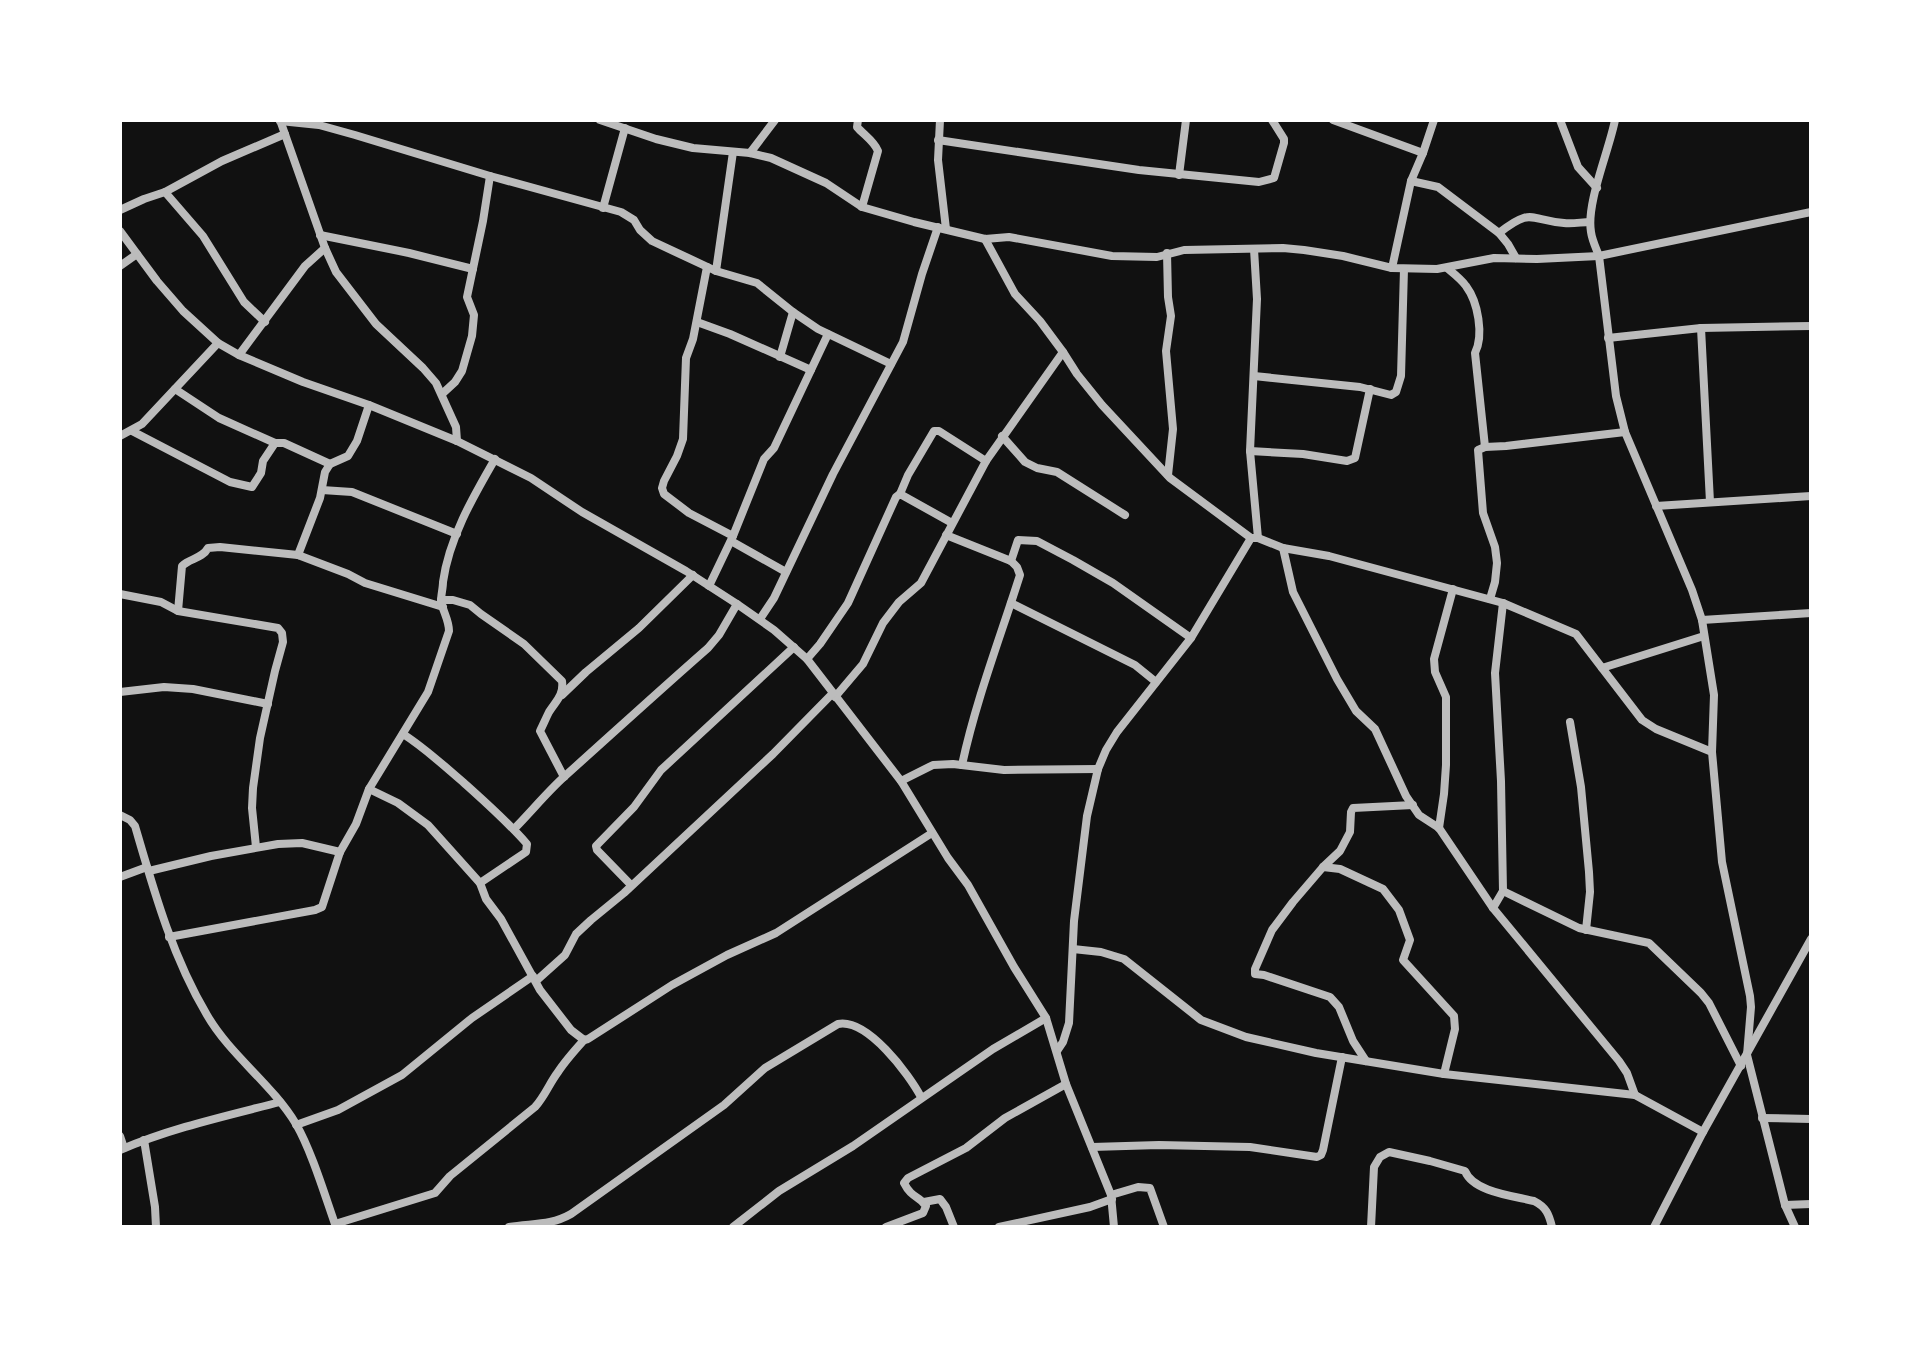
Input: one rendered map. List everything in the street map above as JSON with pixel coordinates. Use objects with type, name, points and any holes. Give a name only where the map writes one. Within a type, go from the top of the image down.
[{"type":"street","points":[[457,441],[456,427],[436,383],[376,324],[336,272],[280,120],[331,128],[621,212],[634,220],[652,241],[712,269],[757,283],[793,312],[828,334],[891,364]]},
{"type":"street","points":[[600,120],[693,148],[750,153],[785,163],[826,183],[862,207],[914,222],[985,239],[1009,237],[1112,256],[1157,257],[1184,250],[1304,250],[1392,268],[1447,268],[1494,258],[1599,256],[1811,212]]},
{"type":"street","points":[[750,153],[775,120]]},
{"type":"street","points":[[858,120],[857,127],[875,143],[878,151],[862,207]]},
{"type":"street","points":[[760,619],[774,598],[833,474],[903,342],[922,274],[942,228],[938,160],[940,120]]},
{"type":"street","points":[[1179,175],[1186,120]]},
{"type":"street","points":[[938,140],[1179,175],[1259,182],[1274,178],[1284,143],[1272,120]]},
{"type":"street","points":[[1333,120],[1423,153]]},
{"type":"street","points":[[1392,268],[1411,181],[1434,120]]},
{"type":"street","points":[[1560,120],[1578,167],[1597,188]]},
{"type":"street","points":[[1615,120],[1590,222],[1599,256],[1616,396],[1625,432],[1702,620],[1714,695],[1712,752],[1722,862],[1750,992],[1747,1055],[1785,1205],[1795,1227]]},
{"type":"street","points":[[603,208],[625,128]]},
{"type":"street","points":[[120,210],[165,192],[222,161],[285,134]]},
{"type":"street","points":[[733,152],[712,269],[686,358],[683,439],[662,488],[664,494],[689,513],[786,572]]},
{"type":"street","points":[[442,394],[455,382],[467,355],[474,315],[467,297],[490,176]]},
{"type":"street","points":[[1411,181],[1438,187],[1499,233],[1516,258]]},
{"type":"street","points":[[165,192],[203,236],[241,298],[265,322]]},
{"type":"street","points":[[1499,233],[1526,216],[1564,223],[1590,222]]},
{"type":"street","points":[[120,231],[125,245],[137,254],[183,311],[218,343],[303,382],[457,441],[539,482],[582,512],[693,575],[760,619],[807,659],[901,781],[968,885],[1046,1018],[1066,1084],[1112,1197],[1114,1227]]},
{"type":"street","points":[[320,235],[473,269]]},
{"type":"street","points":[[985,239],[1015,294],[1040,321],[1102,405],[1168,475],[1254,538],[1283,548],[1329,556],[1490,599],[1576,634],[1642,720],[1712,752]]},
{"type":"street","points":[[239,355],[305,266],[325,248]]},
{"type":"street","points":[[1057,1051],[1069,1023],[1074,921],[1087,816],[1098,769],[1117,732],[1191,638],[1254,538],[1250,451],[1257,299],[1254,249]]},
{"type":"street","points":[[1167,253],[1171,316],[1166,351],[1173,429],[1168,475]]},
{"type":"street","points":[[120,266],[137,254]]},
{"type":"street","points":[[1447,268],[1465,284],[1474,298],[1480,344],[1475,353],[1485,447]]},
{"type":"street","points":[[1254,376],[1370,389],[1391,395],[1396,392],[1401,376],[1404,269]]},
{"type":"street","points":[[780,357],[793,312]]},
{"type":"street","points":[[697,322],[811,370]]},
{"type":"street","points":[[1608,338],[1701,328],[1811,326]]},
{"type":"street","points":[[1701,328],[1710,502]]},
{"type":"street","points":[[709,586],[764,459],[774,448],[828,334]]},
{"type":"street","points":[[120,436],[142,424],[218,343]]},
{"type":"street","points":[[296,1125],[338,1110],[402,1075],[472,1018],[534,979],[565,955],[576,934],[624,893],[834,695],[863,664],[883,623],[899,602],[921,583],[986,461],[1063,352]]},
{"type":"street","points":[[175,389],[214,415],[330,464]]},
{"type":"street","points":[[1250,451],[1353,460],[1370,389]]},
{"type":"street","points":[[298,555],[322,490],[325,472],[330,464],[348,456],[357,441],[369,405]]},
{"type":"street","points":[[132,431],[230,482],[252,487],[275,443]]},
{"type":"street","points":[[807,659],[848,603],[893,499],[900,494],[934,431],[939,431],[986,461]]},
{"type":"street","points":[[1490,599],[1497,563],[1483,513],[1478,450],[1625,432]]},
{"type":"street","points":[[1002,436],[1025,462],[1057,472],[1125,515]]},
{"type":"street","points":[[169,937],[322,907],[340,852],[356,824],[369,789],[428,692],[449,631],[442,603],[445,568],[475,493],[495,459]]},
{"type":"street","points":[[322,490],[352,492],[457,534]]},
{"type":"street","points":[[900,494],[952,523]]},
{"type":"street","points":[[1656,506],[1811,496]]},
{"type":"street","points":[[946,535],[1011,561],[1020,575],[985,681],[962,765]]},
{"type":"street","points":[[1011,561],[1018,540],[1037,541],[1113,583],[1191,638]]},
{"type":"street","points":[[178,611],[182,566],[205,553],[208,548],[298,555],[365,583],[442,603],[453,600],[470,605],[524,644],[562,681],[561,695]]},
{"type":"street","points":[[1283,548],[1293,592],[1337,679],[1356,711],[1375,729],[1398,780],[1419,815],[1439,828],[1493,908],[1619,1061],[1635,1095]]},
{"type":"street","points":[[564,777],[540,731],[549,713],[561,695],[639,628],[693,575]]},
{"type":"street","points":[[1439,828],[1446,765],[1446,697],[1435,672],[1434,659],[1453,589]]},
{"type":"street","points":[[120,594],[161,602],[178,611],[278,628],[282,633],[283,642],[253,788],[256,847]]},
{"type":"street","points":[[1011,603],[1135,665],[1156,682]]},
{"type":"street","points":[[1493,908],[1503,891],[1495,673],[1503,603]]},
{"type":"street","points":[[514,829],[564,777],[708,648],[737,604]]},
{"type":"street","points":[[1702,620],[1811,613]]},
{"type":"street","points":[[1602,668],[1704,636]]},
{"type":"street","points":[[631,885],[596,846],[634,807],[661,770],[794,647]]},
{"type":"street","points":[[120,692],[164,687],[193,689],[268,704]]},
{"type":"street","points":[[1570,722],[1581,787],[1589,872],[1586,930]]},
{"type":"street","points":[[403,734],[423,747],[527,844],[526,852],[480,883]]},
{"type":"street","points":[[901,781],[933,765],[1004,770],[1098,769]]},
{"type":"street","points":[[369,789],[398,803],[428,825],[480,883],[486,899],[501,919],[534,979],[560,1018],[584,1040]]},
{"type":"street","points":[[1366,1061],[1353,1041],[1339,1007],[1330,997],[1255,974],[1255,969],[1272,930],[1347,840],[1353,808],[1413,805]]},
{"type":"street","points":[[120,815],[135,826],[169,937],[208,1018],[296,1125],[335,1226],[435,1193],[450,1176],[535,1107],[584,1040],[672,985],[776,933],[932,833]]},
{"type":"street","points":[[120,877],[256,847],[302,843],[340,852]]},
{"type":"street","points":[[1323,867],[1340,869],[1383,889],[1399,910],[1410,940],[1403,960],[1454,1016],[1455,1029],[1444,1074]]},
{"type":"street","points":[[1503,891],[1586,930],[1649,943],[1709,1003],[1741,1066]]},
{"type":"street","points":[[1654,1227],[1703,1132],[1811,939]]},
{"type":"street","points":[[1073,949],[1101,952],[1124,959],[1201,1020],[1246,1037],[1444,1074],[1635,1095],[1703,1132]]},
{"type":"street","points":[[733,1227],[779,1191],[853,1146],[993,1049],[1046,1018]]},
{"type":"street","points":[[509,1227],[559,1221],[571,1214],[724,1105],[765,1068],[838,1024],[852,1024],[864,1030],[914,1083],[921,1097]]},
{"type":"street","points":[[1092,1147],[1250,1147],[1317,1157],[1323,1150],[1342,1057]]},
{"type":"street","points":[[954,1227],[940,1199],[924,1202],[909,1193],[904,1183],[966,1148],[1005,1118],[1066,1084]]},
{"type":"street","points":[[120,1136],[122,1149],[193,1125],[280,1102]]},
{"type":"street","points":[[1762,1118],[1811,1119]]},
{"type":"street","points":[[144,1140],[156,1227]]},
{"type":"street","points":[[1371,1227],[1374,1167],[1380,1157],[1389,1152],[1465,1171],[1476,1185],[1534,1201],[1542,1205],[1549,1215],[1552,1227]]},
{"type":"street","points":[[999,1227],[1090,1207],[1138,1187],[1150,1188],[1164,1227]]},
{"type":"street","points":[[886,1227],[923,1213],[924,1202]]},
{"type":"street","points":[[1785,1205],[1811,1204]]}]
